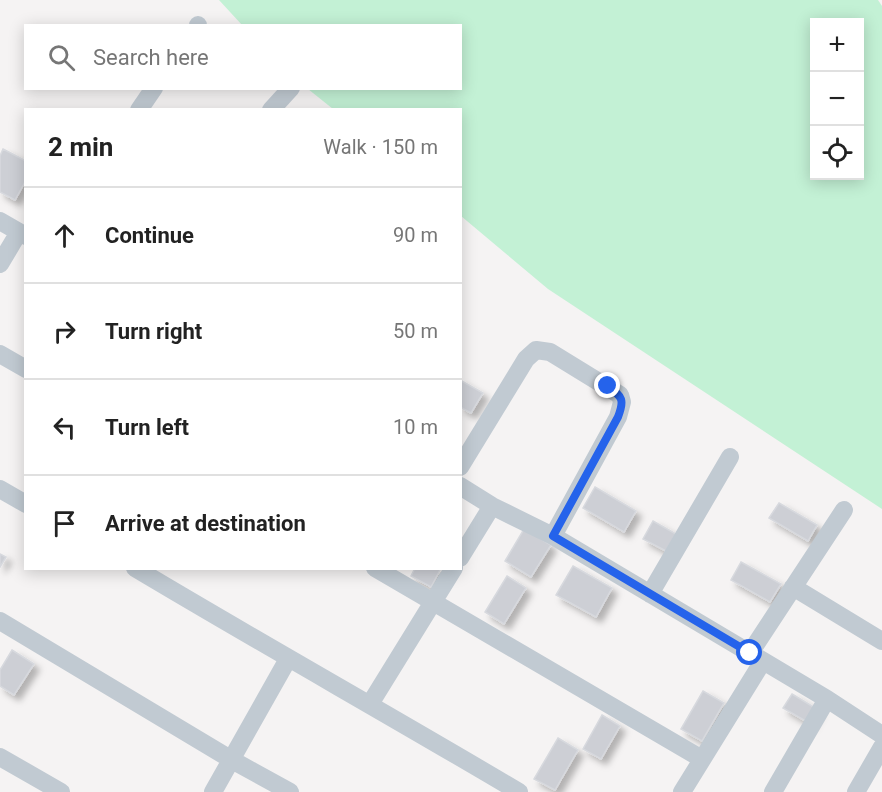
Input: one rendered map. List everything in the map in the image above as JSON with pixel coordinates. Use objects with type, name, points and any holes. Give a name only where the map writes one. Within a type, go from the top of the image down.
[{"type":"street","points":[[140,108],[153,90]]},
{"type":"street","points":[[273,108],[289,90]]},
{"type":"street","points":[[0,221],[22,234],[0,264]]},
{"type":"street","points":[[462,465],[526,359],[536,350],[550,352],[620,395],[622,402],[618,417],[553,536]]},
{"type":"street","points":[[0,354],[24,368]]},
{"type":"street","points":[[650,594],[730,457]]},
{"type":"street","points":[[462,487],[492,506],[553,536],[827,699],[882,735]]},
{"type":"street","points":[[0,489],[24,503]]},
{"type":"street","points":[[462,555],[492,506]]},
{"type":"street","points":[[681,792],[702,759],[793,587],[844,510]]},
{"type":"street","points":[[138,570],[519,792]]},
{"type":"street","points":[[378,570],[702,759]]},
{"type":"street","points":[[370,704],[453,570]]},
{"type":"street","points":[[793,587],[882,641]]},
{"type":"street","points":[[0,621],[232,760],[290,792]]},
{"type":"street","points":[[213,792],[288,659]]},
{"type":"street","points":[[773,792],[827,699]]},
{"type":"street","points":[[856,792],[882,747]]},
{"type":"street","points":[[0,757],[61,792]]},
{"type":"green space","points":[[219,0],[878,0],[882,6],[882,509],[548,289],[462,217],[462,108],[332,108],[309,90],[462,90],[462,24],[241,24]]},
{"type":"building","points":[[3,149],[24,160],[24,184],[15,200],[0,192],[0,156]]},
{"type":"building","points":[[462,381],[483,393],[471,413],[462,408]]},
{"type":"building","points":[[595,487],[636,511],[624,532],[583,508]]},
{"type":"building","points":[[779,503],[817,525],[808,541],[769,518]]},
{"type":"building","points":[[653,521],[676,534],[666,551],[643,539]]},
{"type":"building","points":[[524,529],[551,545],[531,577],[505,561]]},
{"type":"building","points":[[0,554],[6,557],[0,567]]},
{"type":"building","points":[[741,562],[781,584],[770,602],[731,580]]},
{"type":"building","points":[[573,566],[612,588],[596,617],[556,595]]},
{"type":"building","points":[[414,570],[440,570],[431,587],[411,576]]},
{"type":"building","points":[[507,576],[526,588],[504,624],[485,612]]},
{"type":"building","points":[[12,650],[34,664],[14,695],[0,686],[0,670]]},
{"type":"building","points":[[703,691],[724,703],[702,741],[681,729]]},
{"type":"building","points":[[792,694],[817,709],[809,723],[783,708]]},
{"type":"building","points":[[602,715],[620,726],[601,759],[583,749]]},
{"type":"building","points":[[558,738],[578,750],[555,790],[534,779]]},
{"type":"route","points":[[608,386],[620,395],[621,409],[553,536],[750,653]]}]
